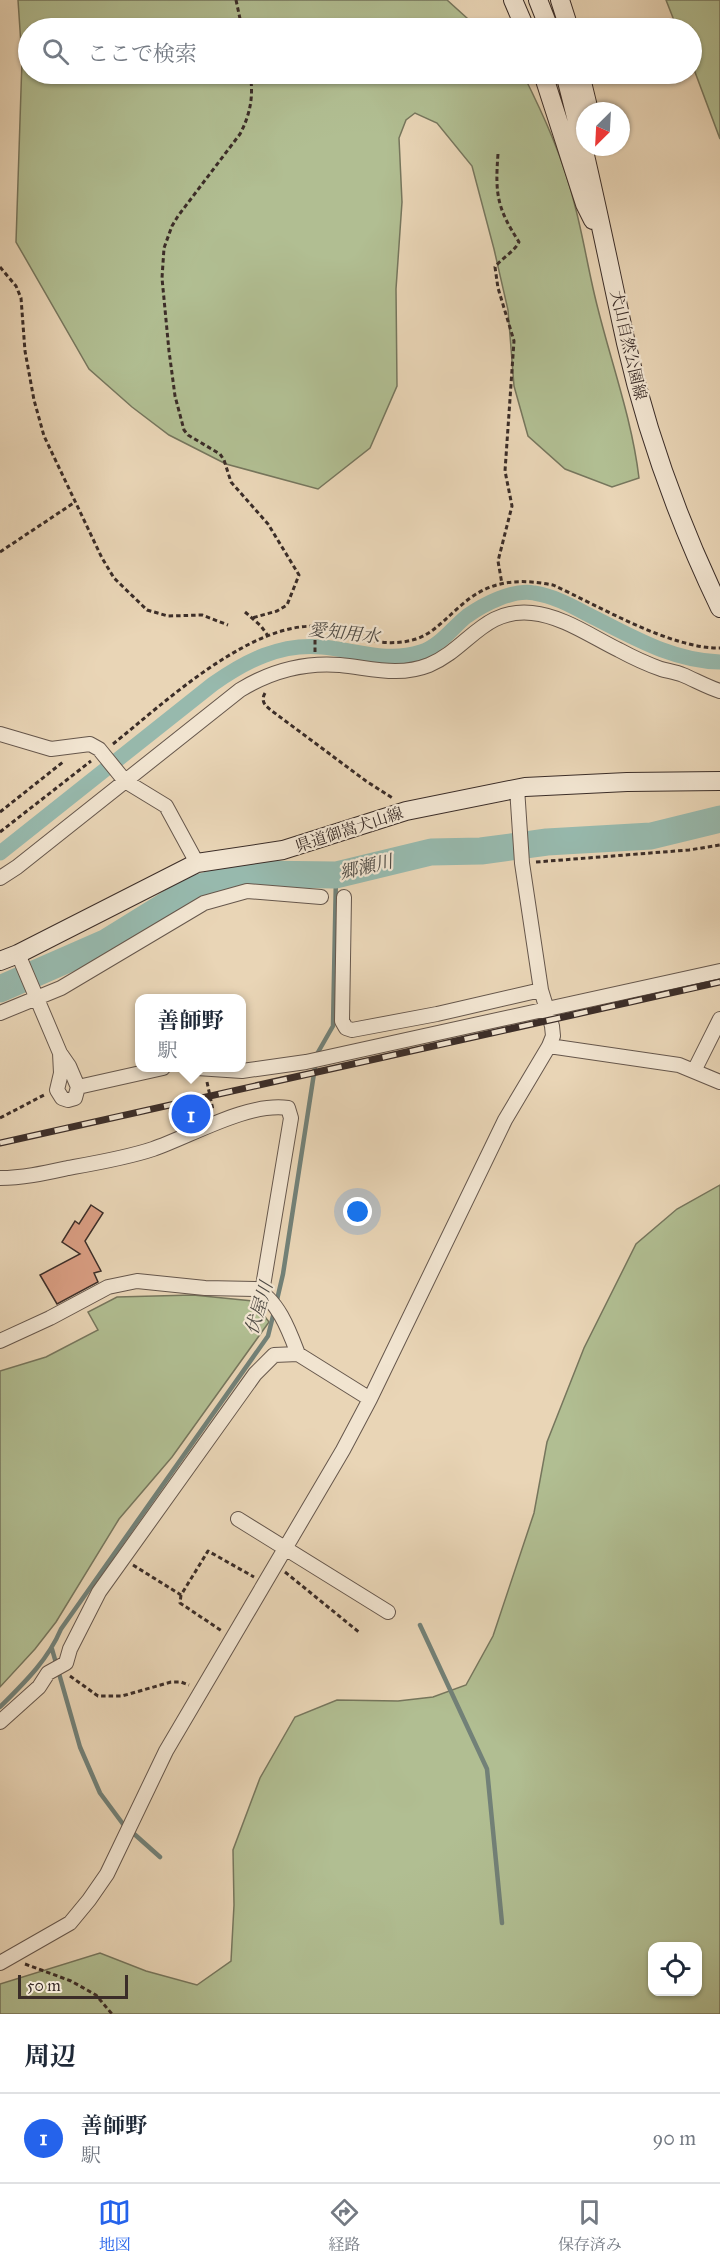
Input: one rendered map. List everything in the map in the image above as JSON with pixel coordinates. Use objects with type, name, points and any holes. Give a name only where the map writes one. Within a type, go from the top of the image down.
[{"type":"main road","points":[[513,0],[521,18]]},
{"type":"main road","points":[[538,0],[545,18]]},
{"type":"main road","points":[[560,0],[565,18]]},
{"type":"main road","points":[[546,84],[585,204],[608,251]]},
{"type":"main road","name":"犬山自然公園線","points":[[568,84],[585,148],[627,344],[655,442],[672,495],[717,603]]},
{"type":"main road","points":[[582,84],[587,102]]},
{"type":"main road","points":[[599,156],[615,226],[616,290]]},
{"type":"main road","name":"県道御嵩犬山線","points":[[0,961],[20,959],[197,863],[283,850],[406,811],[516,788],[627,782],[720,781]]},
{"type":"street","points":[[0,878],[17,867],[240,690],[260,678],[283,669],[339,665],[389,672],[408,670],[430,664],[453,651],[483,625],[506,613],[532,613],[554,617],[660,669],[683,675],[720,692]]},
{"type":"street","points":[[0,734],[51,749],[90,744],[101,753],[125,781],[166,806],[197,863]]},
{"type":"street","points":[[5,1960],[70,1923],[107,1874],[166,1751],[343,1450],[505,1120],[549,1046],[553,1036],[552,1026],[541,990],[522,863],[516,788]]},
{"type":"street","points":[[0,1013],[36,999],[143,941],[204,903],[247,891],[321,897]]},
{"type":"street","points":[[344,897],[342,1021],[346,1028],[352,1030],[437,1014],[541,990]]},
{"type":"street","points":[[20,959],[60,1053],[69,1066],[78,1087],[75,1098],[68,1100],[62,1098],[57,1090],[61,1073],[60,1053]]},
{"type":"street","points":[[246,1070],[327,1058],[720,971]]},
{"type":"street","points":[[694,1071],[720,1018]]},
{"type":"street","points":[[549,1046],[679,1065],[720,1082]]},
{"type":"street","points":[[78,1087],[145,1072]]},
{"type":"street","points":[[0,1178],[18,1178],[87,1165],[153,1149],[234,1117],[275,1106],[288,1108],[291,1118],[262,1292]]},
{"type":"street","points":[[0,1341],[108,1287],[137,1281],[205,1288],[255,1289],[262,1292],[284,1319],[297,1354]]},
{"type":"street","points":[[0,1722],[39,1687],[48,1673],[66,1663],[70,1648],[99,1592],[255,1374],[274,1355],[297,1354],[370,1399]]},
{"type":"street","points":[[238,1519],[388,1612]]},
{"type":"path","points":[[236,0],[240,18]]},
{"type":"path","points":[[251,84],[252,98],[247,121],[240,135],[172,226],[164,248],[162,278],[169,351],[184,430],[188,435],[220,454],[231,482],[268,524],[299,575],[287,605],[252,618]]},
{"type":"path","points":[[498,154],[496,181],[498,199],[504,218],[519,242],[502,257],[495,267],[498,288],[514,341],[505,471],[512,506],[498,561],[502,584]]},
{"type":"path","points":[[0,267],[16,286],[21,298],[34,400],[44,436],[102,558],[114,578],[140,604],[158,614],[202,615],[228,625]]},
{"type":"path","points":[[0,552],[75,502]]},
{"type":"path","points":[[245,612],[261,626],[268,636]]},
{"type":"path","points":[[315,627],[315,666]]},
{"type":"path","points":[[270,689],[264,694],[264,705],[366,781],[401,803],[406,811]]},
{"type":"path","points":[[0,812],[64,762],[59,748]]},
{"type":"path","points":[[522,863],[689,850],[720,845]]},
{"type":"path","points":[[202,1072],[216,1124]]},
{"type":"path","points":[[0,1118],[57,1090]]},
{"type":"path","points":[[224,1638],[222,1630],[180,1603],[181,1595],[208,1551],[254,1577],[259,1569]]},
{"type":"path","points":[[124,1560],[181,1595]]},
{"type":"path","points":[[276,1564],[360,1633]]},
{"type":"path","points":[[66,1663],[71,1678],[98,1696],[122,1696],[171,1682],[181,1682],[202,1691]]},
{"type":"path","points":[[5,1960],[71,1981],[96,1995],[112,2014]]},
{"type":"green space","points":[[18,0],[447,0],[467,18],[19,18]]},
{"type":"green space","points":[[666,0],[720,0],[720,139],[699,84],[702,84],[702,18],[673,18]]},
{"type":"green space","points":[[21,84],[528,84],[553,138],[570,189],[595,296],[627,414],[639,478],[612,487],[565,469],[528,436],[514,386],[508,310],[472,166],[437,123],[415,113],[406,120],[399,138],[402,202],[396,289],[397,386],[370,448],[318,489],[226,464],[169,435],[132,407],[89,369],[16,242]]},
{"type":"green space","points":[[720,1185],[720,2014],[0,2014],[0,1984],[100,1953],[146,1971],[197,1985],[231,1961],[234,1905],[233,1850],[260,1778],[295,1717],[337,1700],[398,1701],[433,1697],[466,1685],[493,1636],[534,1513],[547,1442],[584,1348],[636,1244],[677,1209]]},
{"type":"green space","points":[[193,1295],[253,1301],[269,1322],[172,1457],[119,1519],[56,1622],[0,1687],[0,1371],[46,1357],[98,1330],[88,1312],[117,1297]]},
{"type":"building","points":[[91,1205],[103,1213],[85,1241],[101,1271],[94,1273],[98,1282],[57,1304],[40,1275],[80,1254],[62,1242],[75,1221],[79,1224]]},
{"type":"waterway","name":"愛知用水","points":[[0,853],[213,684],[251,661],[278,651],[307,646],[383,656],[421,652],[434,646],[467,616],[482,607],[508,595],[526,592],[549,596],[652,646],[685,657],[720,662]]},
{"type":"waterway","name":"郷瀬川","points":[[0,989],[107,942],[191,890],[246,874],[336,875],[431,852],[481,851],[547,842],[651,836],[720,819]]},
{"type":"waterway","name":"伏屋川","points":[[276,1304],[283,1274],[317,1054],[333,1026],[336,875]]},
{"type":"waterway","name":"伏屋川","points":[[0,1707],[42,1661],[61,1629],[268,1336],[274,1312]]},
{"type":"waterway","points":[[420,1625],[487,1769],[502,1923]]},
{"type":"waterway","points":[[52,1649],[80,1747],[100,1793],[123,1824],[160,1857]]},
{"type":"railway","points":[[0,1143],[720,982]]},
{"type":"place","name":"善師野","points":[[191,1114]]}]
